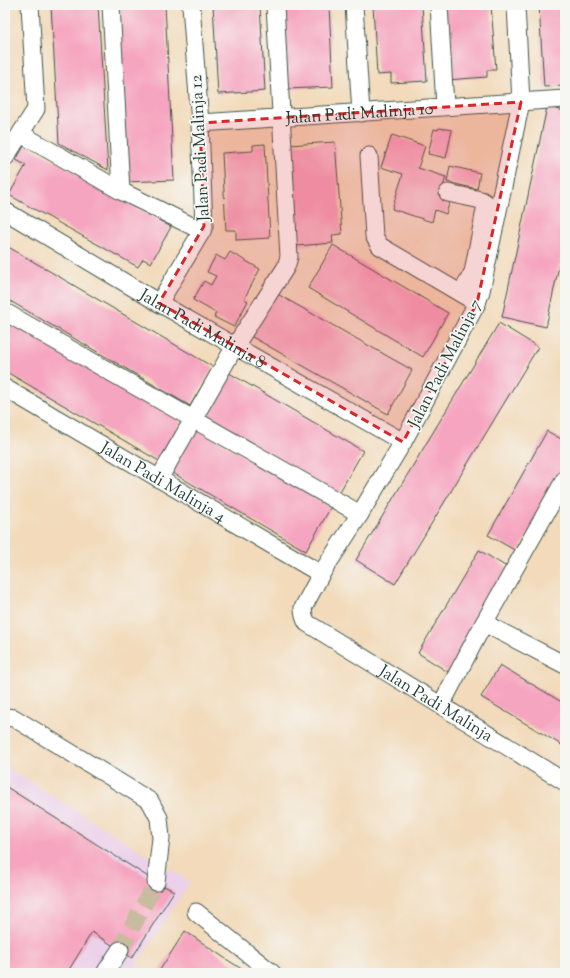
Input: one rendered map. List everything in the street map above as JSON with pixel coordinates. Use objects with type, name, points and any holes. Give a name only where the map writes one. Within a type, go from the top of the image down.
[{"type":"street","points":[[5,158],[36,109],[30,5]]},
{"type":"street","points":[[111,5],[121,191]]},
{"type":"street","name":"Jalan Padi Malinja 12","points":[[159,303],[202,231],[204,220],[200,123],[191,5]]},
{"type":"street","points":[[158,479],[235,346],[286,267],[289,257],[275,5]]},
{"type":"street","points":[[354,5],[361,113]]},
{"type":"street","points":[[439,5],[445,106]]},
{"type":"street","name":"Jalan Padi Malinja 7","points":[[307,623],[303,617],[303,608],[322,574],[403,442],[477,303],[481,291],[521,102],[516,5]]},
{"type":"street","name":"Jalan Padi Malinja 10","points":[[200,123],[565,99]]},
{"type":"street","points":[[21,134],[121,191],[202,231]]},
{"type":"street","points":[[369,156],[374,236],[380,246],[477,303]]},
{"type":"street","points":[[448,193],[481,200],[486,203],[473,272],[460,293]]},
{"type":"street","name":"Jalan Padi Malinja 8","points":[[5,211],[159,303],[403,442]]},
{"type":"street","points":[[5,312],[360,514]]},
{"type":"street","name":"Jalan Padi Malinja 4","points":[[5,388],[322,574]]},
{"type":"street","points":[[441,706],[484,623],[565,479]]},
{"type":"street","name":"Jalan Padi Malinja","points":[[307,623],[565,782]]},
{"type":"street","points":[[484,623],[565,664]]},
{"type":"street","points":[[5,717],[14,718],[150,801],[159,818],[161,838],[156,882]]},
{"type":"street","points":[[196,912],[272,973]]},
{"type":"street","points":[[105,973],[120,950]]},
{"type":"highlighted area","points":[[521,102],[477,303],[403,442],[159,303],[204,226],[200,123]]},
{"type":"shaded area","points":[[5,766],[190,882],[131,973],[5,973]]},
{"type":"building","points":[[51,5],[98,5],[108,170],[59,143]]},
{"type":"building","points":[[117,5],[165,5],[174,180],[127,182]]},
{"type":"building","points":[[213,5],[260,5],[265,91],[218,94]]},
{"type":"building","points":[[281,5],[329,5],[333,87],[286,89]]},
{"type":"building","points":[[373,5],[422,5],[427,81],[391,83],[391,74],[377,75]]},
{"type":"building","points":[[443,5],[491,5],[496,70],[487,70],[487,77],[447,80]]},
{"type":"building","points":[[539,5],[565,5],[565,86],[544,87]]},
{"type":"building","points":[[5,38],[8,74],[5,75]]},
{"type":"building","points":[[547,107],[565,111],[565,237],[546,327],[502,317]]},
{"type":"building","points":[[439,128],[452,130],[446,158],[428,154],[434,129],[438,130]]},
{"type":"building","points":[[392,135],[425,146],[418,168],[446,177],[441,193],[451,197],[446,214],[435,210],[432,222],[392,209],[403,174],[381,167]]},
{"type":"building","points":[[335,142],[342,234],[332,235],[333,243],[296,246],[289,145]]},
{"type":"building","points":[[25,144],[171,227],[151,263],[143,259],[138,267],[9,195],[26,165],[16,160]]},
{"type":"building","points":[[265,144],[270,238],[236,240],[236,230],[226,230],[222,153],[253,151],[253,145]]},
{"type":"building","points":[[450,166],[480,173],[477,189],[447,182]]},
{"type":"building","points":[[5,245],[213,367],[190,406],[5,298]]},
{"type":"building","points":[[333,245],[448,313],[423,357],[308,288]]},
{"type":"building","points":[[230,252],[260,269],[244,299],[248,301],[234,327],[214,317],[216,313],[193,300],[204,281],[211,285],[216,276],[207,272],[216,255],[225,260]]},
{"type":"building","points":[[272,291],[412,370],[388,414],[247,334]]},
{"type":"building","points":[[5,318],[182,421],[159,461],[5,371]]},
{"type":"building","points":[[499,323],[538,347],[395,584],[356,560]]},
{"type":"building","points":[[224,370],[363,451],[338,495],[199,414]]},
{"type":"building","points":[[193,426],[331,507],[306,551],[168,470]]},
{"type":"building","points":[[547,431],[565,441],[565,470],[518,552],[488,535]]},
{"type":"building","points":[[479,550],[510,569],[448,672],[418,653]]},
{"type":"building","points":[[500,665],[565,704],[565,747],[481,697]]},
{"type":"building","points":[[5,786],[156,882],[174,891],[132,958],[92,932],[67,973],[5,973]]},
{"type":"building","points":[[185,931],[226,959],[248,973],[158,973]]},
{"type":"tunnel","points":[[120,950],[156,882]]}]
